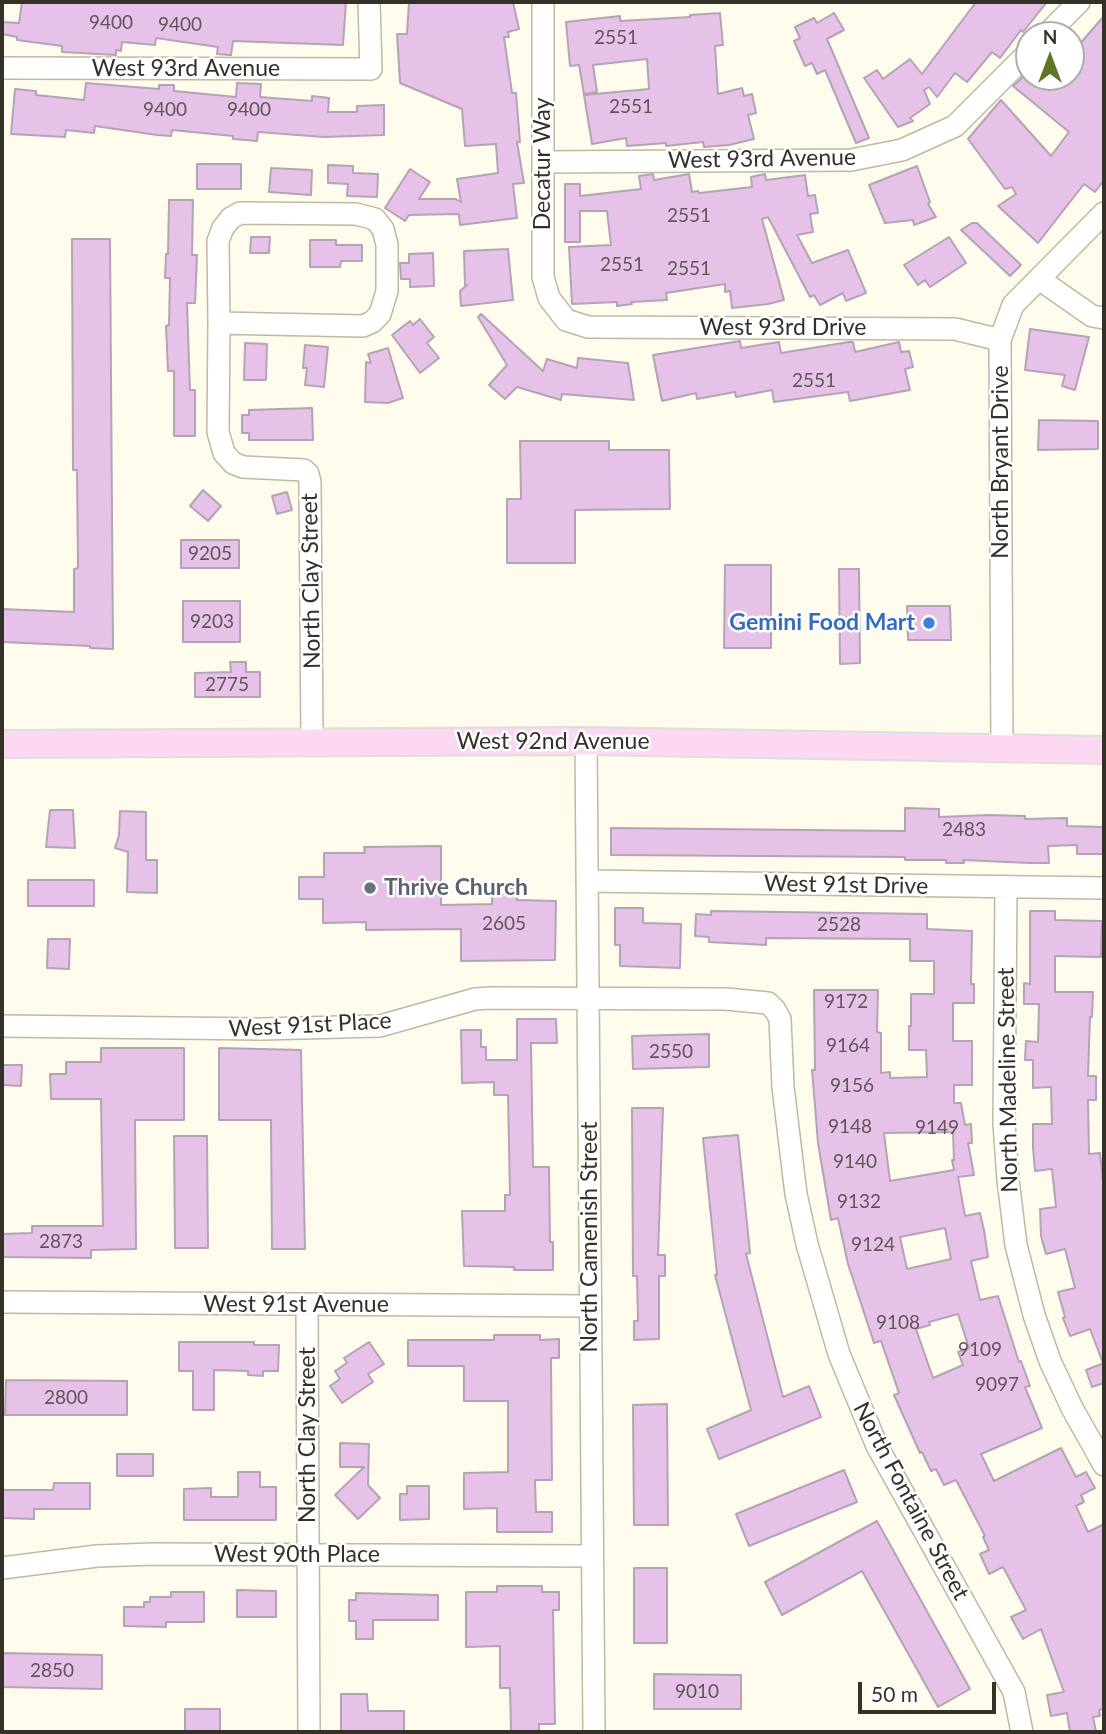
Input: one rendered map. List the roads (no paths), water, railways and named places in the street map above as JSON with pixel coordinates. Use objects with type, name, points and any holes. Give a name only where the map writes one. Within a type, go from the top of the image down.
[{"type":"main road","name":"West 92nd Avenue","points":[[2,744],[586,741],[1104,750]]},
{"type":"street","name":"West 93rd Avenue","points":[[2,68],[371,69],[369,2]]},
{"type":"street","name":"Decatur Way","points":[[543,2],[543,277],[548,298],[566,320]]},
{"type":"street","points":[[1060,21],[1079,2]]},
{"type":"street","name":"West 93rd Avenue","points":[[543,162],[851,160],[902,150],[955,126],[1015,66]]},
{"type":"street","name":"North Clay Street","points":[[219,323],[363,326],[372,323],[380,314],[387,291],[387,245],[383,229],[375,219],[356,214],[240,213],[231,218],[223,228],[218,241],[218,432],[224,453],[233,463],[243,467],[304,470],[310,482],[313,586],[312,743]]},
{"type":"street","name":"North Bryant Drive","points":[[1002,750],[1000,341],[1013,305],[1104,213]]},
{"type":"street","points":[[1039,279],[1092,316],[1104,318]]},
{"type":"street","name":"West 93rd Drive","points":[[566,320],[588,327],[955,329],[1000,341]]},
{"type":"street","name":"North Camenish Street","points":[[586,741],[594,1732]]},
{"type":"street","name":"West 91st Drive","points":[[587,881],[1104,888]]},
{"type":"street","name":"North Madeline Street","points":[[1006,887],[1004,1123],[1007,1180],[1016,1245],[1034,1315],[1050,1360],[1072,1408],[1104,1465]]},
{"type":"street","name":"West 91st Place","points":[[2,1026],[262,1029],[380,1026],[475,999],[742,999]]},
{"type":"street","name":"North Fontaine Street","points":[[742,999],[768,1003],[780,1019],[783,1087],[796,1194],[822,1300],[844,1367],[877,1446],[1014,1692],[1021,1732]]},
{"type":"street","name":"West 91st Avenue","points":[[2,1302],[590,1306]]},
{"type":"street","name":"North Clay Street","points":[[307,1305],[309,1732]]},
{"type":"street","name":"West 90th Place","points":[[2,1568],[97,1556],[131,1555],[592,1556]]},
{"type":"place","name":"Gemini Food Mart","points":[[929,623]]},
{"type":"place","name":"Thrive Church","points":[[370,888]]}]
